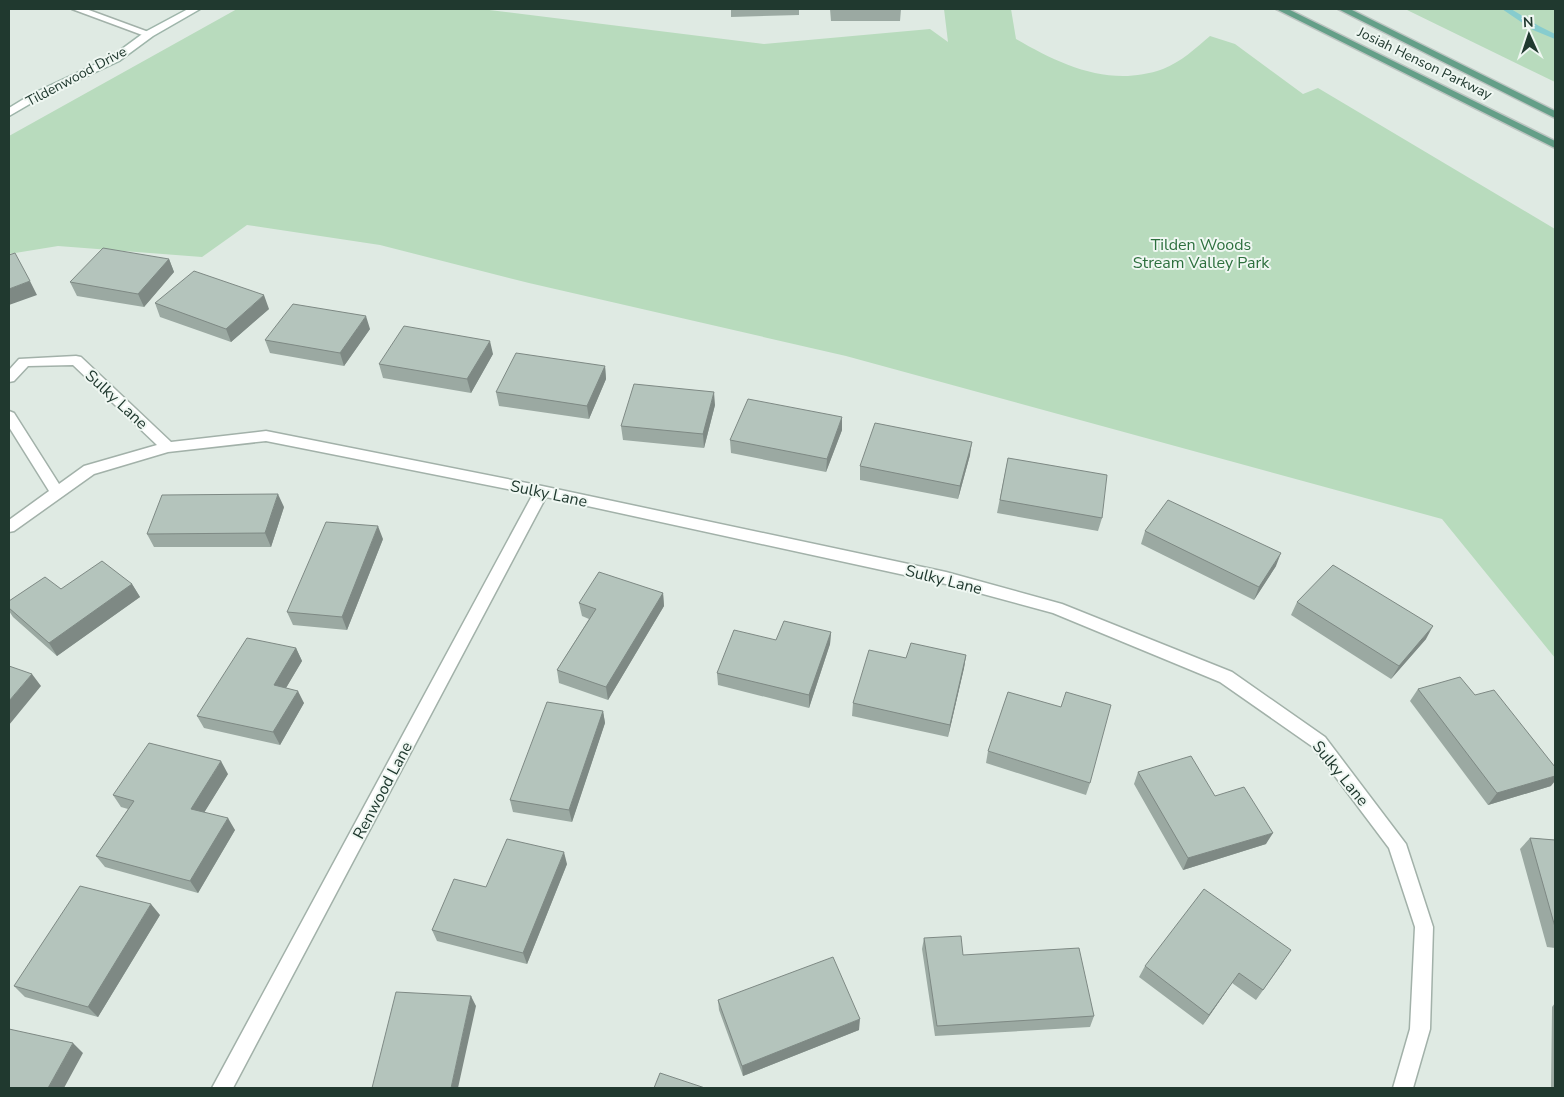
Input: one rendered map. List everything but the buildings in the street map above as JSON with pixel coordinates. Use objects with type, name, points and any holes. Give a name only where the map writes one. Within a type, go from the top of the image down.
[{"type":"main road","name":"Josiah Henson Parkway","points":[[1281,9],[1555,145]]},
{"type":"main road","name":"Josiah Henson Parkway","points":[[1343,9],[1555,115]]},
{"type":"street","points":[[77,9],[149,34]]},
{"type":"street","name":"Tildenwood Drive","points":[[9,113],[36,96],[115,59],[149,34],[195,9]]},
{"type":"street","name":"Sulky Lane","points":[[9,378],[24,362],[76,360],[168,447]]},
{"type":"street","points":[[9,416],[57,493]]},
{"type":"street","name":"Sulky Lane","points":[[9,527],[89,470],[168,447],[266,436],[542,491],[946,578],[1056,608],[1226,677],[1319,742],[1397,844],[1424,927],[1420,1029],[1403,1088]]},
{"type":"street","name":"Renwood Lane","points":[[222,1088],[542,491]]},
{"type":"green space","name":"Tilden Woods Stream Valley Park","points":[[237,9],[481,9],[764,44],[930,29],[948,42],[944,9],[1011,9],[1016,39],[1068,65],[1105,75],[1124,76],[1143,74],[1170,66],[1210,36],[1235,44],[1303,94],[1318,88],[1555,229],[1555,658],[1442,519],[846,356],[529,283],[380,245],[247,225],[202,257],[58,246],[9,254],[9,136]]},
{"type":"green space","points":[[1405,9],[1555,9],[1555,82]]},
{"type":"waterway","points":[[1506,9],[1536,28],[1555,37]]}]
